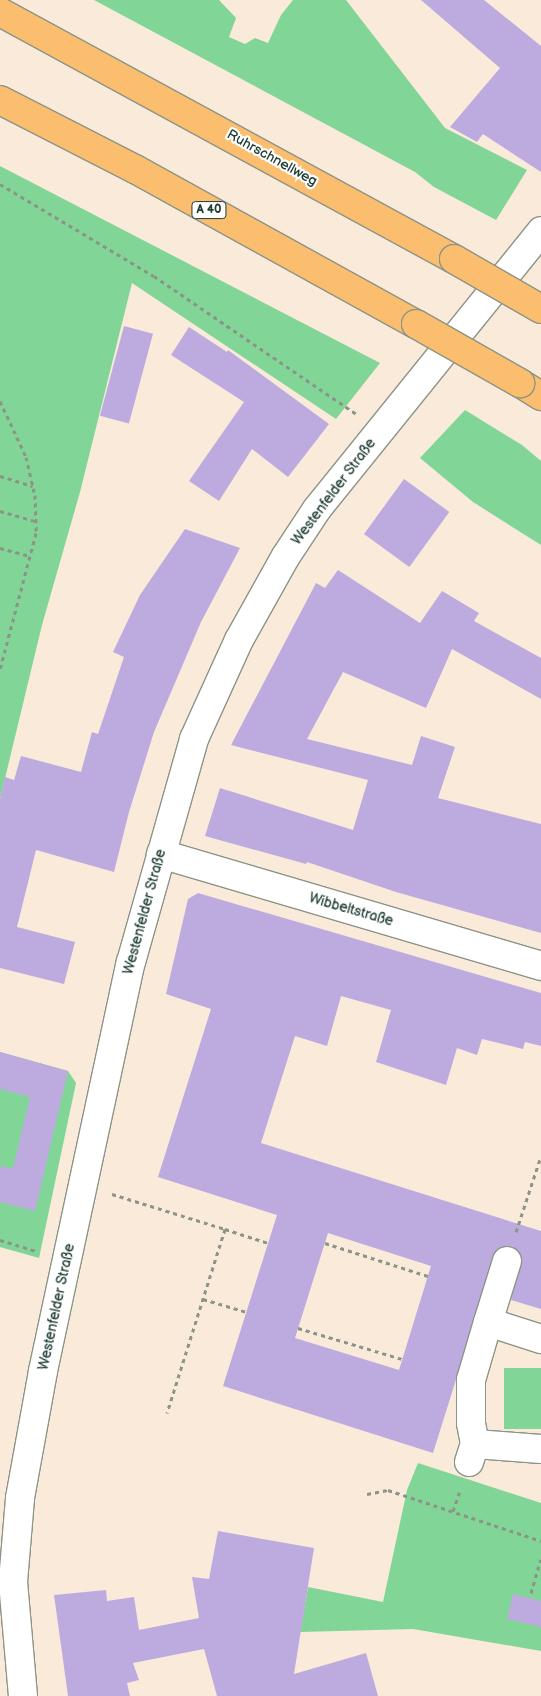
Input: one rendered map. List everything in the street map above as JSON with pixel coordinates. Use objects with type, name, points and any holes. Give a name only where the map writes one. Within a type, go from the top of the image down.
[{"type":"highway","points":[[2,0],[58,41]]},
{"type":"highway","name":"Ruhrschnellweg","points":[[0,12],[58,41],[541,308]]},
{"type":"highway","name":"A 40","points":[[0,100],[135,169],[416,324],[530,390]]},
{"type":"street","name":"Westenfelder Straße","points":[[23,1696],[13,1582],[20,1498],[67,1260],[131,962],[194,739],[239,640],[286,556],[317,509],[541,232]]},
{"type":"street","name":"Wibbeltstraße","points":[[161,854],[541,966]]},
{"type":"street","points":[[511,1250],[471,1380],[472,1453],[541,1449]]},
{"type":"street","points":[[488,1322],[541,1338]]},
{"type":"path","points":[[0,184],[154,276],[380,431]]},
{"type":"path","points":[[0,401],[26,457],[33,486],[36,521],[36,533],[0,669]]},
{"type":"path","points":[[0,476],[33,486]]},
{"type":"path","points":[[0,511],[36,521]]},
{"type":"path","points":[[0,548],[30,556]]},
{"type":"path","points":[[511,1250],[540,1159]]},
{"type":"path","points":[[126,1198],[268,1243]]},
{"type":"path","points":[[167,1413],[225,1229]]},
{"type":"path","points":[[0,1240],[67,1260]]},
{"type":"path","points":[[325,1243],[428,1276]]},
{"type":"path","points":[[203,1298],[246,1312]]},
{"type":"path","points":[[298,1328],[402,1359]]},
{"type":"path","points":[[367,1494],[388,1490],[541,1541]]},
{"type":"path","points":[[453,1511],[459,1494]]},
{"type":"path","points":[[531,1593],[541,1559]]},
{"type":"green space","points":[[94,0],[219,0],[236,18],[229,37],[245,44],[255,38],[268,43],[281,15],[293,0],[346,0],[445,128],[527,170],[496,220],[434,187],[415,172]]},
{"type":"green space","points":[[0,166],[380,363],[336,419],[132,283],[80,492],[42,625],[0,799]]},
{"type":"green space","points":[[465,410],[522,445],[541,461],[541,545],[473,502],[420,458]]},
{"type":"green space","points":[[0,1052],[68,1071],[76,1083],[39,1258],[0,1247]]},
{"type":"green space","points":[[504,1368],[541,1368],[541,1429],[504,1429]]},
{"type":"green space","points":[[418,1463],[541,1503],[541,1651],[413,1629],[300,1632],[308,1587],[383,1602],[407,1490]]},
{"type":"building","points":[[421,0],[484,0],[541,46],[541,172],[483,134],[477,142],[450,127],[500,68]]},
{"type":"building","points":[[124,326],[153,334],[129,424],[100,416]]},
{"type":"building","points":[[189,327],[227,352],[228,350],[329,424],[288,477],[252,449],[219,501],[189,481],[244,402],[171,355]]},
{"type":"building","points":[[404,479],[449,512],[409,567],[364,534]]},
{"type":"building","points":[[185,529],[240,548],[201,622],[154,732],[129,812],[114,872],[36,850],[17,927],[75,942],[64,984],[0,968],[0,799],[5,777],[14,780],[21,756],[81,772],[92,732],[98,734],[124,657],[113,652],[140,595]]},
{"type":"building","points":[[338,570],[420,623],[442,591],[479,613],[474,621],[541,658],[541,699],[452,649],[426,708],[343,672],[307,739],[412,765],[421,736],[455,747],[438,798],[541,824],[541,933],[396,892],[307,862],[306,864],[205,836],[220,788],[353,830],[368,780],[231,745],[316,583],[325,588]]},
{"type":"building","points":[[198,893],[541,993],[541,1046],[525,1042],[523,1049],[482,1039],[477,1055],[457,1048],[446,1085],[376,1062],[391,1010],[341,996],[327,1046],[295,1036],[261,1143],[541,1231],[541,1309],[511,1300],[522,1257],[512,1246],[497,1249],[433,1453],[223,1386],[277,1215],[158,1177],[211,1009],[166,994],[188,899]],"holes":[[[328,1233],[431,1266],[399,1370],[295,1338]]]},
{"type":"building","points":[[0,1052],[68,1071],[35,1211],[0,1202],[0,1166],[13,1169],[30,1097],[0,1089]]},
{"type":"building","points":[[218,1531],[314,1548],[294,1674],[366,1653],[378,1696],[217,1696],[204,1649],[133,1663],[139,1680],[127,1683],[130,1696],[68,1696],[54,1595],[106,1590],[107,1601],[134,1597],[139,1630],[199,1618],[192,1577],[209,1579]]},
{"type":"building","points":[[513,1594],[541,1601],[541,1627],[507,1619]]}]
